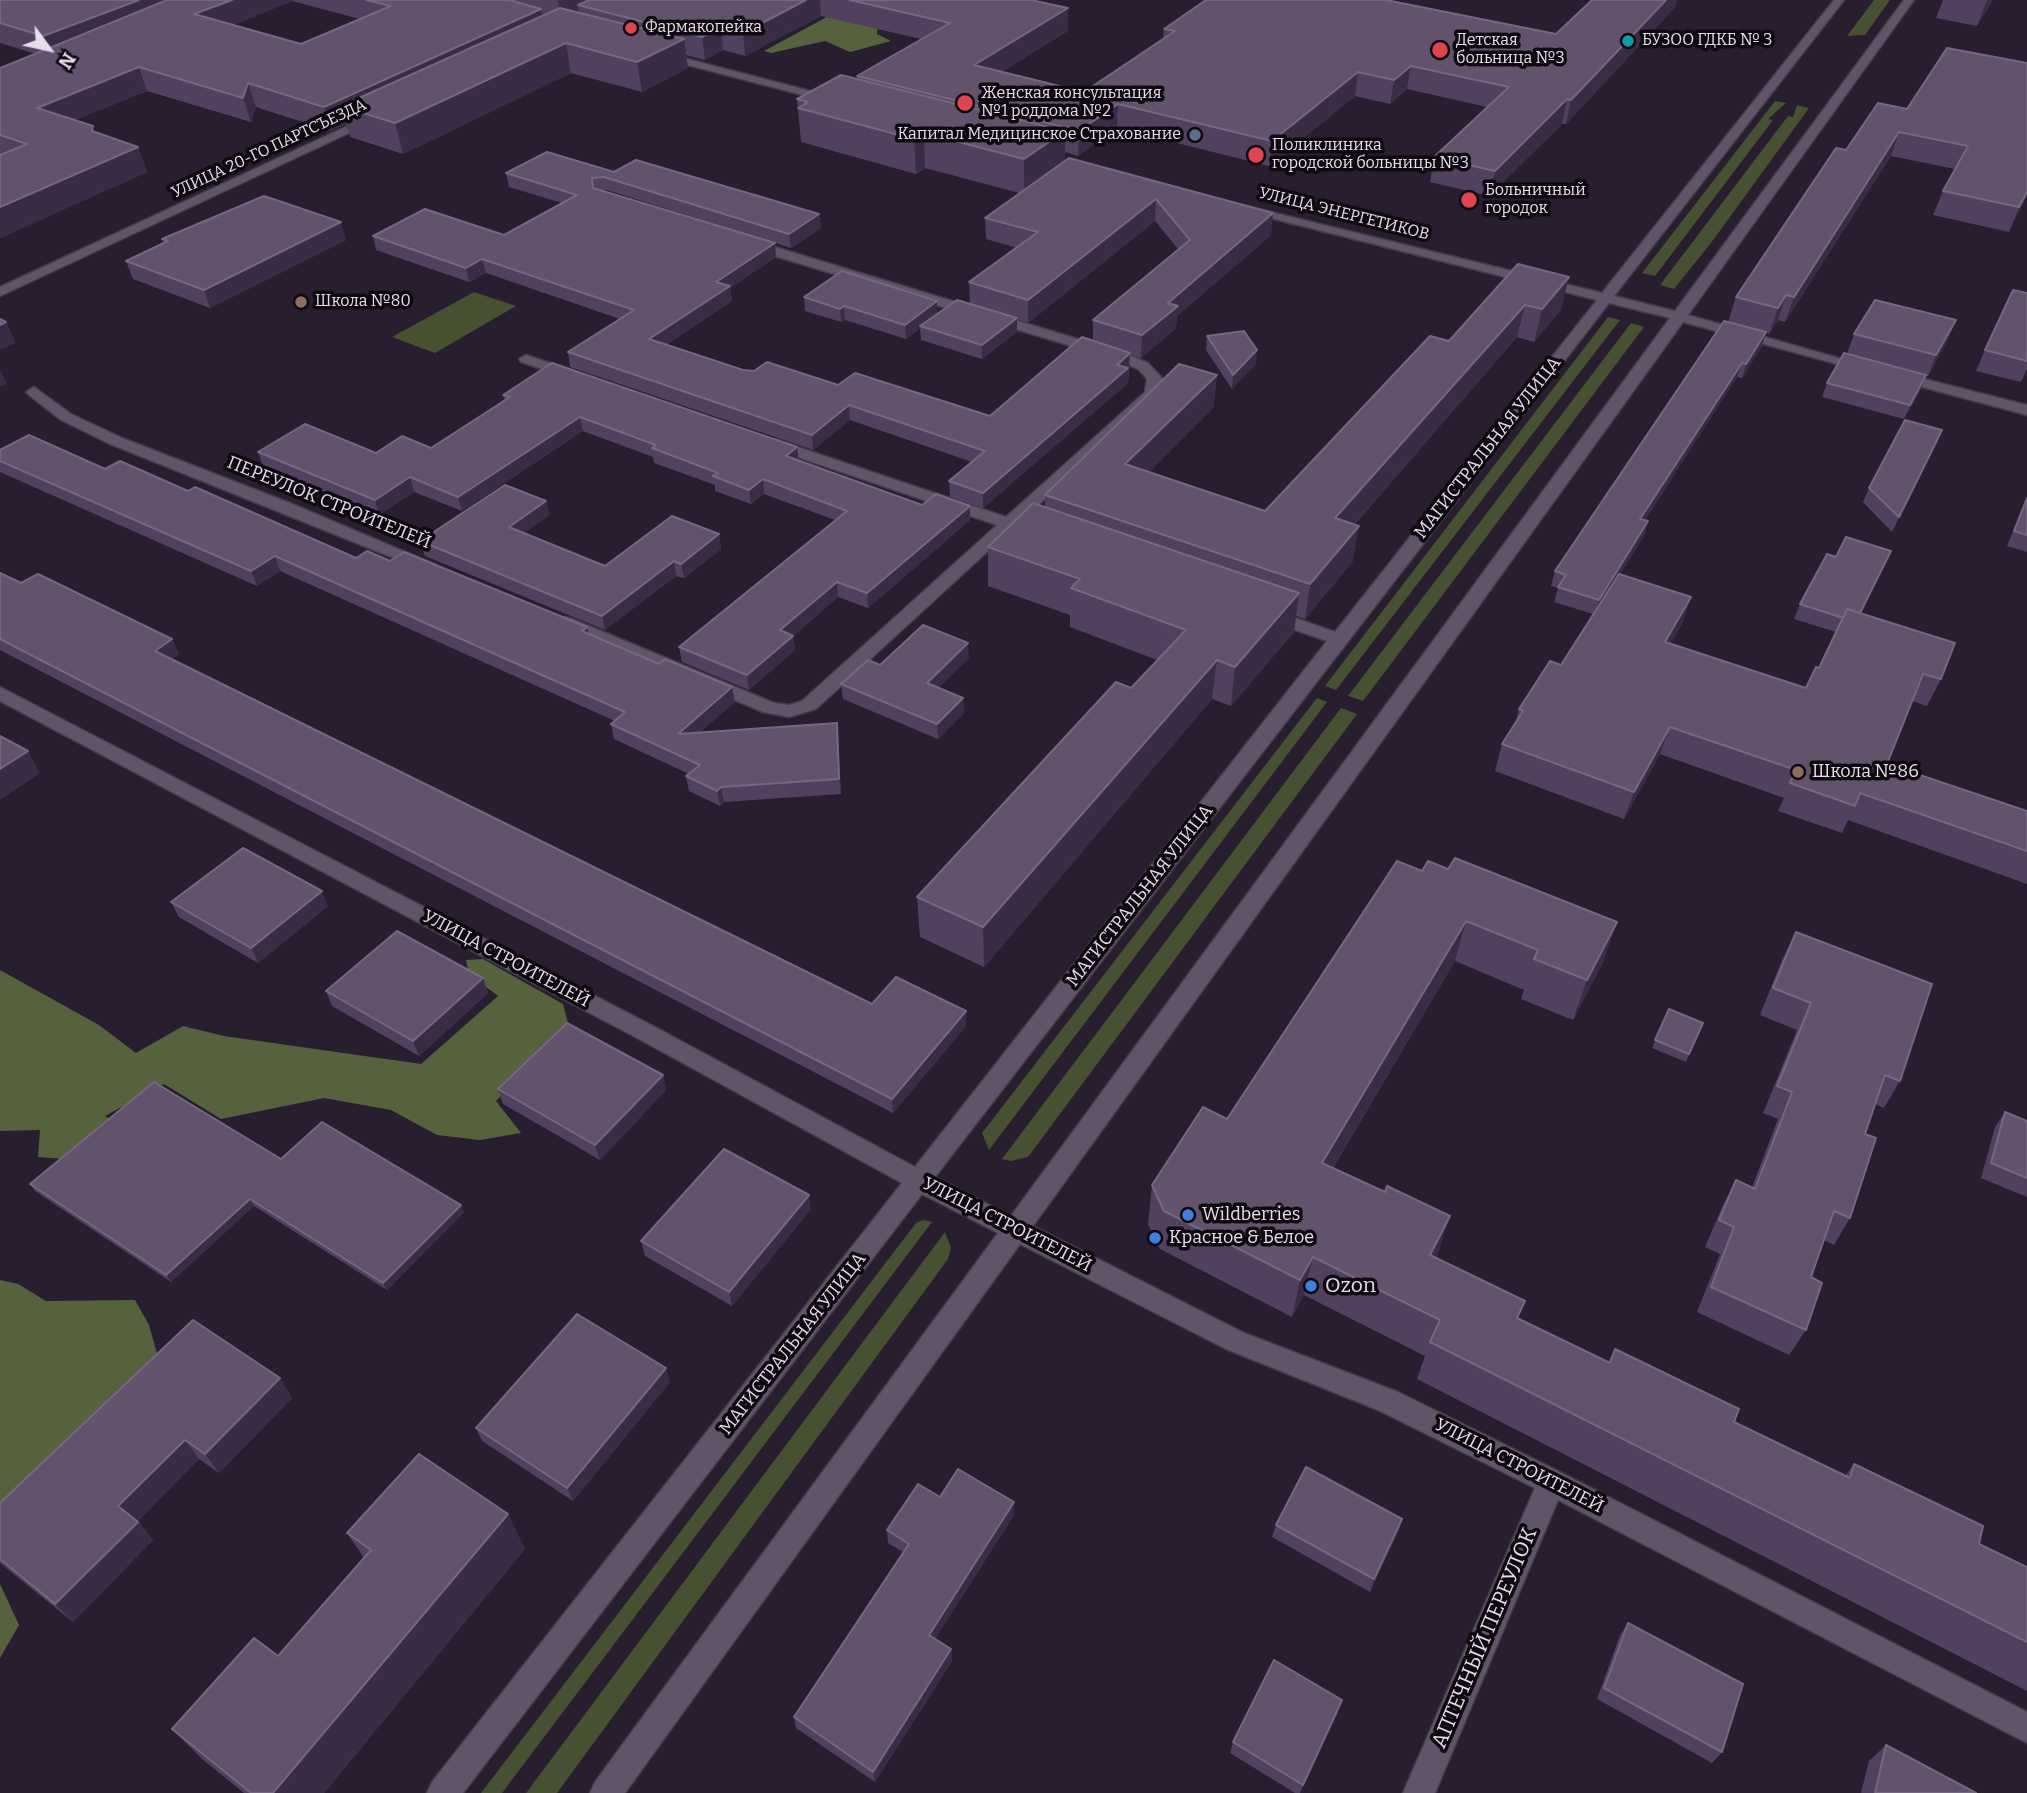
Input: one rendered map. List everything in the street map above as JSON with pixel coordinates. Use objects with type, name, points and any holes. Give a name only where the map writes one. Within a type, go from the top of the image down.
[{"type":"street","name":"МАГИСТРАЛЬНАЯ УЛИЦА","points":[[443,1793],[1338,639],[1839,0]]},
{"type":"street","points":[[606,1793],[1909,0]]},
{"type":"street","points":[[652,53],[849,104]]},
{"type":"street","name":"УЛИЦА 20-ГО ПАРТСЪЕЗДА","points":[[0,292],[383,114]]},
{"type":"street","name":"УЛИЦА ЭНЕРГЕТИКОВ","points":[[1239,206],[1677,316],[2027,410]]},
{"type":"street","points":[[553,618],[770,708],[789,711],[809,705],[1152,393],[1155,378],[1143,366],[734,239]]},
{"type":"street","points":[[526,359],[591,381]]},
{"type":"street","name":"ПЕРЕУЛОК СТРОИТЕЛЕЙ","points":[[34,392],[66,417],[116,442],[284,506],[438,570]]},
{"type":"street","points":[[761,439],[1035,533]]},
{"type":"street","points":[[1252,609],[1338,639]]},
{"type":"street","name":"УЛИЦА СТРОИТЕЛЕЙ","points":[[0,693],[647,1033],[919,1181],[1235,1341],[1388,1401],[1552,1482],[2027,1728]]},
{"type":"street","name":"АПТЕЧНЫЙ ПЕРЕУЛОК","points":[[1419,1793],[1552,1482]]},
{"type":"green space","points":[[858,0],[887,24],[877,30],[877,34],[891,41],[850,52],[825,41],[771,53],[764,51]]},
{"type":"green space","points":[[1874,0],[1890,0],[1865,35],[1847,36]]},
{"type":"green space","points":[[1775,101],[1786,103],[1768,119],[1773,120],[1655,276],[1642,273]]},
{"type":"green space","points":[[1797,105],[1809,108],[1711,243],[1674,289],[1660,285],[1788,116],[1793,117]]},
{"type":"green space","points":[[474,292],[516,306],[435,353],[392,337]]},
{"type":"green space","points":[[1608,317],[1620,320],[1336,690],[1325,686]]},
{"type":"green space","points":[[1631,323],[1644,327],[1363,701],[1348,696]]},
{"type":"green space","points":[[1317,698],[1327,702],[989,1150],[982,1133]]},
{"type":"green space","points":[[1341,708],[1357,714],[1028,1157],[1011,1161],[1002,1159]]},
{"type":"green space","points":[[483,959],[563,1004],[569,1027],[496,1101],[521,1133],[480,1140],[437,1135],[391,1110],[324,1098],[221,1119],[164,1084],[105,1116],[158,1146],[115,1163],[38,1157],[40,1130],[0,1131],[0,970],[99,1025],[136,1053],[183,1026],[224,1036],[421,1064],[498,996],[469,974],[466,960]]},
{"type":"green space","points":[[923,1220],[932,1222],[502,1793],[481,1793],[916,1223]]},
{"type":"green space","points":[[945,1232],[951,1248],[948,1259],[557,1793],[526,1793]]},
{"type":"green space","points":[[0,1280],[18,1284],[46,1301],[135,1300],[149,1325],[161,1368],[0,1519]]},
{"type":"green space","points":[[0,1584],[19,1625],[0,1658]]},
{"type":"building","points":[[0,0],[139,0],[43,36],[0,23]]},
{"type":"building","points":[[167,0],[232,0],[194,14],[301,44],[391,6],[366,0],[509,0],[541,9],[324,107],[248,83],[243,98],[139,67],[37,108],[93,126],[92,131],[138,147],[0,207],[0,155],[27,144],[0,135],[0,68]]},
{"type":"building","points":[[589,0],[806,0],[743,33],[721,27],[702,37],[578,5]]},
{"type":"building","points":[[850,0],[1031,0],[1068,8],[974,65],[1084,92],[1175,31],[1164,29],[1206,0],[1386,0],[1556,34],[1592,0],[1666,0],[1571,100],[1567,99],[1495,171],[1434,157],[1509,87],[1411,66],[1394,80],[1358,72],[1272,141],[1118,104],[1079,131],[857,76],[950,23]]},
{"type":"building","points":[[560,8],[684,39],[637,62],[566,43],[395,123],[341,106]]},
{"type":"building","points":[[1947,48],[2027,63],[2027,192],[2019,207],[1943,191],[1968,146],[1899,132],[1794,297],[1786,295],[1778,308],[1736,297],[1836,148],[1846,150],[1878,103],[1907,109]]},
{"type":"building","points":[[841,75],[1065,131],[1024,159],[924,133],[914,139],[798,108],[808,102],[797,99]]},
{"type":"building","points":[[547,152],[614,172],[636,160],[819,214],[789,234],[604,177],[592,178],[593,188],[775,243],[716,282],[730,286],[649,339],[743,370],[754,371],[767,362],[838,385],[855,373],[990,416],[1082,337],[1130,353],[1117,365],[1128,368],[983,493],[949,481],[985,451],[849,405],[812,435],[568,352],[634,310],[482,259],[466,268],[373,236],[425,209],[504,235],[577,195],[506,173]]},
{"type":"building","points":[[1069,158],[1273,213],[1168,303],[1178,306],[1142,335],[1093,320],[1190,240],[1156,199],[1028,300],[969,282],[1038,232],[985,218]]},
{"type":"building","points":[[264,196],[341,222],[204,290],[126,261],[168,241],[162,239]]},
{"type":"building","points":[[1518,264],[1569,277],[1542,309],[1525,305],[1335,518],[1359,526],[1310,584],[1045,495],[1179,364],[1217,375],[1125,464],[1265,511],[1430,336],[1449,341]]},
{"type":"building","points":[[842,271],[937,301],[905,325],[804,297]]},
{"type":"building","points":[[2013,290],[2027,293],[2027,361],[1985,350]]},
{"type":"building","points":[[957,300],[1017,318],[982,345],[920,326]]},
{"type":"building","points":[[1875,300],[1956,320],[1936,355],[1854,334]]},
{"type":"building","points":[[1724,321],[1766,332],[1746,364],[1742,363],[1640,519],[1648,521],[1599,600],[1558,587],[1566,575],[1555,571]]},
{"type":"building","points":[[1244,331],[1257,350],[1233,375],[1207,336]]},
{"type":"building","points":[[1844,353],[1926,375],[1910,405],[1827,383]]},
{"type":"building","points":[[552,363],[797,447],[786,456],[922,505],[936,494],[970,506],[867,593],[837,582],[780,630],[793,636],[747,675],[679,647],[847,511],[763,479],[749,490],[713,476],[718,473],[652,448],[656,445],[580,417],[458,497],[410,477],[375,500],[258,452],[305,424],[376,453],[402,436],[431,448],[510,397],[503,395]]},
{"type":"building","points":[[1905,420],[1942,430],[1899,517],[1869,488]]},
{"type":"building","points":[[29,435],[105,469],[120,461],[188,491],[195,487],[356,558],[367,551],[390,561],[404,552],[587,627],[582,631],[659,664],[665,659],[732,687],[678,734],[837,723],[839,779],[721,787],[717,791],[686,776],[700,765],[611,724],[625,712],[275,556],[251,571],[0,461],[0,450]]},
{"type":"building","points":[[505,485],[546,501],[509,527],[605,566],[672,516],[719,534],[681,564],[674,561],[602,616],[420,541]]},
{"type":"building","points":[[2027,498],[2027,535],[2014,531]]},
{"type":"building","points":[[1033,503],[1299,593],[1235,667],[1217,660],[983,927],[917,897],[1116,682],[1131,688],[1186,630],[1071,588],[1080,579],[988,547]]},
{"type":"building","points":[[1846,537],[1891,551],[1860,613],[1847,609],[1843,618],[1800,604],[1827,554],[1836,557]]},
{"type":"building","points":[[0,573],[21,583],[38,574],[172,639],[155,651],[872,1004],[896,977],[966,1011],[892,1099],[0,639]]},
{"type":"building","points":[[1619,574],[1691,597],[1665,642],[1806,688],[1816,667],[1819,668],[1847,609],[1955,643],[1941,679],[1923,674],[1887,764],[2027,811],[2027,851],[1860,793],[1855,806],[1790,783],[1796,770],[1670,727],[1634,792],[1502,744],[1523,711],[1519,709],[1550,661],[1561,665]]},
{"type":"building","points":[[923,625],[968,643],[927,683],[963,698],[937,724],[841,684],[868,660],[880,665]]},
{"type":"building","points":[[0,736],[28,751],[0,769]]},
{"type":"building","points":[[243,848],[322,891],[251,948],[171,902]]},
{"type":"building","points":[[1455,858],[1617,922],[1587,980],[1534,959],[1538,950],[1466,921],[1322,1163],[1385,1192],[1387,1186],[1450,1216],[1430,1255],[1525,1301],[1517,1318],[1610,1363],[1615,1349],[1739,1409],[1734,1422],[1850,1478],[1854,1464],[1983,1526],[1979,1544],[2027,1567],[2027,1642],[1430,1342],[1440,1320],[1313,1257],[1300,1280],[1164,1211],[1152,1185],[1203,1107],[1227,1119],[1397,861],[1422,871],[1428,861],[1448,869]]},
{"type":"building","points":[[397,931],[483,978],[413,1041],[326,991]]},
{"type":"building","points":[[1796,932],[1932,984],[1900,1081],[1885,1075],[1865,1134],[1876,1138],[1850,1218],[1834,1211],[1811,1277],[1822,1283],[1806,1330],[1711,1287],[1734,1227],[1719,1220],[1736,1180],[1755,1189],[1792,1092],[1777,1086],[1811,1003],[1773,988]]},
{"type":"building","points":[[1669,1009],[1703,1023],[1689,1054],[1655,1040]]},
{"type":"building","points":[[567,1023],[663,1075],[595,1145],[498,1089]]},
{"type":"building","points":[[154,1082],[281,1159],[322,1122],[461,1205],[383,1283],[250,1199],[166,1275],[30,1184]]},
{"type":"building","points":[[2005,1112],[2027,1121],[2027,1178],[1991,1163]]},
{"type":"building","points":[[724,1149],[809,1195],[729,1292],[641,1241]]},
{"type":"building","points":[[577,1314],[666,1368],[567,1488],[476,1428]]},
{"type":"building","points":[[193,1320],[280,1378],[205,1454],[185,1440],[118,1506],[138,1522],[55,1604],[0,1559],[0,1503]]},
{"type":"building","points":[[419,1454],[508,1514],[273,1793],[251,1793],[172,1729],[254,1638],[278,1656],[371,1550],[347,1533]]},
{"type":"building","points":[[1306,1467],[1402,1519],[1374,1579],[1276,1525]]},
{"type":"building","points":[[958,1469],[1014,1502],[929,1635],[951,1649],[873,1772],[794,1717],[909,1544],[887,1530],[918,1484],[940,1497]]},
{"type":"building","points":[[1628,1623],[1743,1684],[1722,1752],[1604,1688]]},
{"type":"building","points":[[1274,1660],[1342,1700],[1303,1785],[1233,1742]]},
{"type":"building","points":[[1886,1745],[1976,1793],[1875,1793]]},
{"type":"place","name":"Фармакопейка","points":[[631,28]]},
{"type":"place","name":"БУЗОО ГДКБ № 3","points":[[1628,41]]},
{"type":"place","name":"Детская больница №3","points":[[1440,50]]},
{"type":"place","name":"Женская консультация №1 роддома №2","points":[[965,103]]},
{"type":"place","name":"Капитал Медицинское Страхование","points":[[1195,135]]},
{"type":"place","name":"Поликлиника городской больницы №3","points":[[1256,155]]},
{"type":"place","name":"Больничный городок","points":[[1469,200]]},
{"type":"place","name":"Школа №80","points":[[301,302]]},
{"type":"place","name":"Школа №86","points":[[1798,772]]},
{"type":"place","name":"Wildberries","points":[[1188,1215]]},
{"type":"place","name":"Красное & Белое","points":[[1155,1238]]},
{"type":"place","name":"Ozon","points":[[1311,1286]]}]
